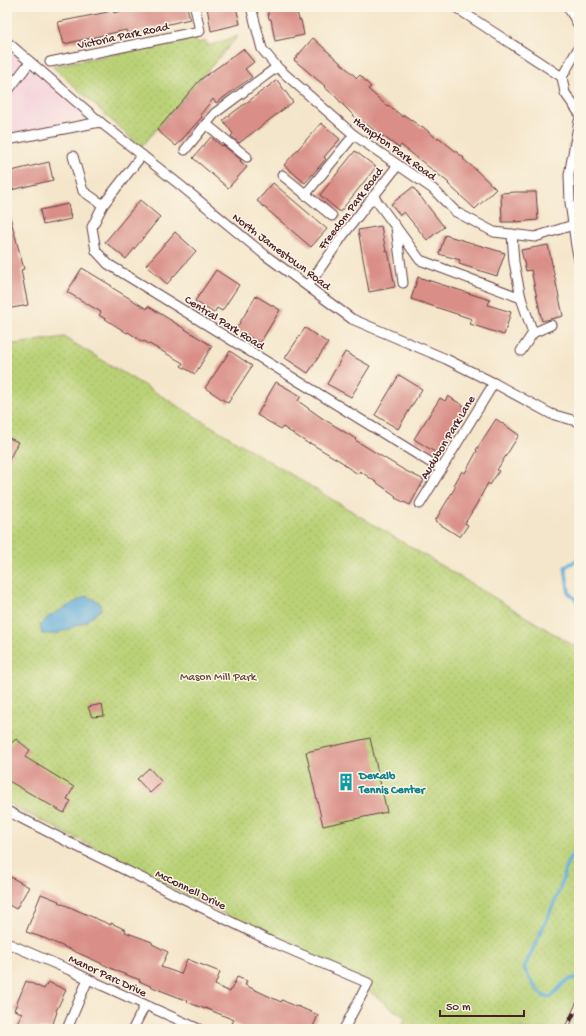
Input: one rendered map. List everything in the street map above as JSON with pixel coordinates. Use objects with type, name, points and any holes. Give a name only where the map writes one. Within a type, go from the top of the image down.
[{"type":"street","name":"Victoria Park Road","points":[[50,62],[200,31],[195,7]]},
{"type":"street","name":"Hampton Park Road","points":[[250,7],[262,49],[277,67],[354,135],[433,189],[456,212],[494,232],[535,237],[573,225]]},
{"type":"street","points":[[455,7],[562,77]]},
{"type":"street","points":[[568,7],[579,26]]},
{"type":"street","name":"North Jamestown Road","points":[[7,42],[100,122],[265,255],[352,319],[446,360],[494,383],[551,414],[579,420]]},
{"type":"street","points":[[579,47],[562,77],[565,93],[579,113]]},
{"type":"street","points":[[7,92],[30,62]]},
{"type":"street","points":[[184,150],[215,113],[277,67]]},
{"type":"street","points":[[579,121],[569,175],[570,202],[579,260]]},
{"type":"street","points":[[7,140],[100,122]]},
{"type":"street","points":[[206,124],[247,157]]},
{"type":"street","points":[[305,195],[354,135]]},
{"type":"street","points":[[72,156],[83,191],[102,205]]},
{"type":"street","name":"Central Park Road","points":[[142,156],[102,205],[92,227],[96,251],[108,264],[441,469]]},
{"type":"street","name":"Freedom Park Road","points":[[308,286],[344,234],[398,165]]},
{"type":"street","points":[[282,175],[332,216]]},
{"type":"street","points":[[373,196],[420,260],[521,298]]},
{"type":"street","points":[[396,227],[403,283]]},
{"type":"street","points":[[512,234],[514,262],[521,298],[533,333]]},
{"type":"street","points":[[521,351],[533,333],[551,325]]},
{"type":"street","name":"Audubon Park Lane","points":[[420,504],[494,383]]},
{"type":"street","name":"McConnell Drive","points":[[7,811],[270,941],[368,983],[344,1029]]},
{"type":"street","name":"Manor Parc Drive","points":[[7,943],[199,1029]]},
{"type":"street","points":[[66,1029],[88,980]]},
{"type":"street","points":[[133,1029],[145,1005]]},
{"type":"shaded area","points":[[7,49],[95,117],[7,137]]},
{"type":"green space","points":[[186,36],[196,37],[197,43],[206,41],[208,46],[238,36],[141,147],[52,66],[186,40]]},
{"type":"green space","points":[[579,124],[579,238],[568,146]]},
{"type":"green space","name":"Mason Mill Park","points":[[64,337],[579,649],[579,1029],[404,1029],[403,1023],[406,1018],[359,983],[7,803],[7,345]]},
{"type":"water","points":[[86,596],[99,602],[102,609],[85,622],[56,634],[42,634],[40,625],[48,617]]},
{"type":"building","points":[[137,7],[187,7],[190,19],[127,34],[126,30],[64,44],[58,22],[113,11],[114,13]]},
{"type":"building","points":[[207,7],[236,7],[240,24],[211,31]]},
{"type":"building","points":[[267,7],[296,7],[299,20],[301,20],[304,35],[275,41]]},
{"type":"building","points":[[313,38],[357,78],[360,75],[371,87],[368,89],[387,106],[388,105],[403,117],[404,115],[421,127],[422,126],[437,139],[438,137],[464,158],[463,159],[496,189],[475,209],[448,184],[449,183],[401,145],[399,148],[383,136],[382,137],[364,122],[362,124],[335,96],[324,87],[325,86],[294,60]]},
{"type":"building","points":[[243,49],[254,62],[245,69],[252,77],[216,103],[213,99],[200,115],[202,117],[176,146],[157,130],[200,80]]},
{"type":"building","points":[[277,80],[293,102],[239,143],[231,136],[233,134],[223,120]]},
{"type":"building","points":[[321,123],[340,139],[324,157],[326,159],[305,183],[284,165]]},
{"type":"building","points":[[211,137],[241,160],[240,161],[247,167],[228,188],[193,158]]},
{"type":"building","points":[[355,151],[376,167],[340,212],[320,195]]},
{"type":"building","points":[[49,162],[53,180],[7,191],[7,172]]},
{"type":"building","points":[[273,183],[327,229],[311,247],[257,201]]},
{"type":"building","points":[[413,187],[444,227],[427,240],[404,212],[400,215],[391,204]]},
{"type":"building","points":[[536,192],[538,220],[516,222],[515,220],[515,222],[502,222],[501,193]]},
{"type":"building","points":[[140,200],[160,217],[126,259],[105,242]]},
{"type":"building","points":[[68,204],[71,219],[43,225],[40,210]]},
{"type":"building","points":[[10,217],[24,269],[21,270],[28,305],[7,309],[7,218]]},
{"type":"building","points":[[381,226],[386,251],[388,251],[395,287],[369,292],[358,230]]},
{"type":"building","points":[[175,232],[196,251],[167,284],[146,265]]},
{"type":"building","points":[[445,235],[505,253],[497,276],[459,264],[460,260],[439,254]]},
{"type":"building","points":[[548,245],[563,316],[542,321],[531,270],[526,271],[521,250]]},
{"type":"building","points":[[82,268],[147,309],[148,306],[212,346],[195,374],[181,366],[183,363],[144,341],[143,342],[128,332],[127,333],[99,315],[101,312],[67,292]]},
{"type":"building","points":[[216,270],[239,285],[222,311],[217,308],[214,313],[195,301]]},
{"type":"building","points":[[418,277],[490,300],[488,305],[511,312],[504,335],[470,324],[472,319],[411,299]]},
{"type":"building","points":[[256,296],[280,310],[260,343],[236,329]]},
{"type":"building","points":[[305,328],[328,343],[308,373],[285,358]]},
{"type":"building","points":[[230,351],[252,366],[228,403],[205,388]]},
{"type":"building","points":[[345,352],[370,366],[351,397],[327,384]]},
{"type":"building","points":[[399,375],[422,389],[398,429],[375,415]]},
{"type":"building","points":[[276,382],[301,396],[298,401],[356,439],[355,440],[404,470],[424,480],[410,505],[395,498],[396,496],[360,471],[358,474],[344,465],[345,464],[310,443],[309,444],[283,427],[281,429],[257,415]]},
{"type":"building","points":[[448,396],[467,408],[438,454],[414,439],[440,398],[445,401]]},
{"type":"building","points":[[496,419],[519,435],[497,470],[499,471],[490,485],[488,483],[465,523],[468,525],[460,537],[435,521],[456,486],[454,485],[462,471],[465,473],[477,451],[476,450]]},
{"type":"building","points":[[7,437],[18,442],[7,464]]},
{"type":"building","points":[[102,704],[104,716],[92,717],[88,707]]},
{"type":"building","name":"DeKalb Tennis Center","points":[[370,738],[387,812],[323,826],[306,752]]},
{"type":"building","points":[[16,739],[30,750],[25,757],[74,787],[67,799],[71,801],[64,813],[7,780],[7,747]]},
{"type":"building","points":[[149,768],[162,782],[150,793],[137,779]]},
{"type":"building","points":[[7,875],[29,887],[16,909],[7,904]]},
{"type":"building","points":[[41,894],[111,925],[111,923],[126,930],[125,932],[152,942],[152,944],[168,952],[161,967],[181,974],[187,959],[220,972],[215,985],[230,992],[237,977],[247,981],[245,985],[281,1002],[282,1000],[318,1015],[312,1029],[246,1029],[232,1023],[234,1020],[187,1002],[188,1001],[157,989],[139,981],[140,980],[44,938],[26,932]]},
{"type":"building","points":[[26,981],[44,989],[48,982],[66,990],[56,1011],[57,1012],[51,1029],[15,1029],[22,1013],[14,1010]]},
{"type":"waterway","points":[[579,559],[565,567],[569,593],[579,603]]},
{"type":"waterway","points":[[579,845],[567,863],[561,886],[552,908],[524,968],[536,988],[545,997],[552,996],[570,979],[579,978]]},
{"type":"railway","points":[[566,1029],[579,1002]]},
{"type":"place","name":"DeKalb Tennis Center","points":[[346,782]]}]
